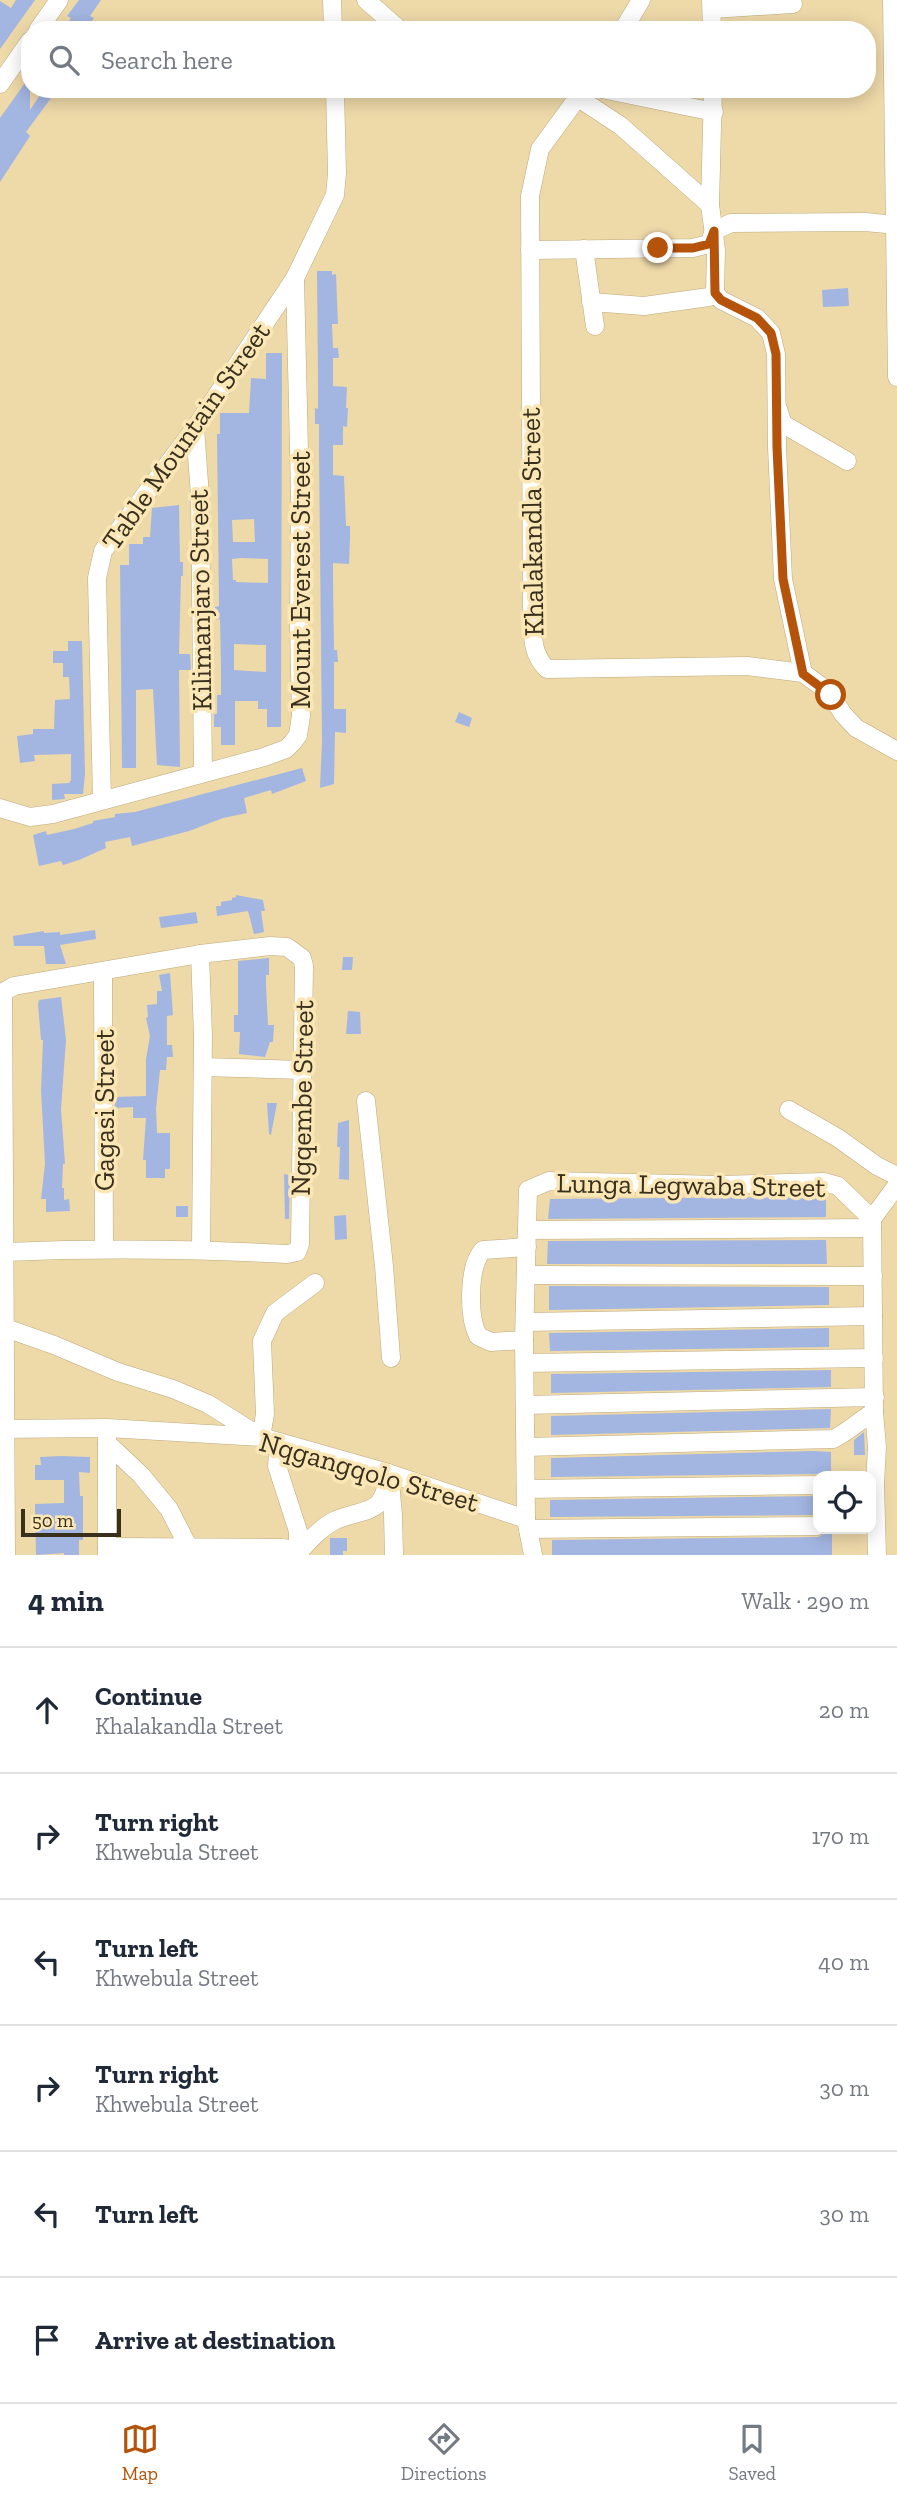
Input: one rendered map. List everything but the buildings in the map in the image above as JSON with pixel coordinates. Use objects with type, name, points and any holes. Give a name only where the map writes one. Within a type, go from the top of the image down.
[{"type":"street","points":[[44,21],[59,0]]},
{"type":"street","points":[[332,0],[333,21]]},
{"type":"street","points":[[366,0],[390,21]]},
{"type":"street","points":[[629,21],[642,0]]},
{"type":"street","points":[[892,0],[897,377]]},
{"type":"street","points":[[712,5],[793,4]]},
{"type":"street","points":[[0,84],[21,54]]},
{"type":"street","name":"Table Mountain Street","points":[[102,800],[97,578],[103,551],[195,428],[295,278],[335,195],[335,98]]},
{"type":"street","name":"Khalakandla Street","points":[[576,98],[540,149],[530,196],[532,618],[534,650],[538,660],[547,669],[737,666],[803,674],[830,692],[843,715],[856,728],[897,751]]},
{"type":"street","points":[[586,98],[710,205]]},
{"type":"street","points":[[646,98],[714,112]]},
{"type":"street","points":[[713,98],[710,205],[714,231],[715,293],[721,300],[757,318],[771,333],[776,354],[783,579],[803,674]]},
{"type":"street","points":[[530,250],[693,248],[709,244],[714,231],[731,223],[865,222],[896,225]]},
{"type":"street","points":[[584,249],[595,326]]},
{"type":"street","name":"Mount Everest Street","points":[[0,808],[30,817],[41,816],[264,757],[286,749],[298,735],[300,494],[295,278]]},
{"type":"street","points":[[591,302],[644,306],[709,298],[715,293]]},
{"type":"street","points":[[778,409],[783,424],[847,461]]},
{"type":"street","name":"Kilimanjaro Street","points":[[195,428],[200,496],[203,772]]},
{"type":"street","name":"Ngqembe Street","points":[[278,945],[287,947],[302,958],[303,1070],[300,1244],[297,1252],[287,1254],[201,1249],[104,1248],[5,1252],[3,992],[14,986],[103,971],[201,954],[278,945]]},
{"type":"street","points":[[201,954],[201,1249]]},
{"type":"street","name":"Gagasi Street","points":[[103,971],[104,1248]]},
{"type":"street","points":[[203,1067],[303,1070]]},
{"type":"street","points":[[366,1101],[391,1358]]},
{"type":"street","points":[[789,1110],[897,1176]]},
{"type":"street","name":"Lunga Legwaba Street","points":[[533,1555],[527,1524],[526,1489],[524,1340],[528,1190],[550,1181],[720,1185],[824,1182],[838,1186],[872,1223]]},
{"type":"street","points":[[874,1471],[877,1447],[872,1223],[897,1185]]},
{"type":"street","points":[[524,1340],[491,1342],[478,1336],[474,1328],[471,1297],[476,1258],[483,1250],[527,1238],[872,1223]]},
{"type":"street","points":[[4,1546],[5,1252]]},
{"type":"street","points":[[526,1275],[873,1276]]},
{"type":"street","points":[[3,1328],[54,1345],[107,1368],[173,1389],[208,1404],[261,1437],[265,1413],[262,1341],[275,1313],[316,1283]]},
{"type":"street","points":[[525,1322],[873,1316]]},
{"type":"street","points":[[525,1363],[874,1357]]},
{"type":"street","points":[[525,1405],[875,1404]]},
{"type":"street","points":[[526,1447],[833,1439],[845,1433],[875,1404]]},
{"type":"street","name":"Nqgangqolo Street","points":[[3,1429],[107,1436],[261,1437],[388,1473],[527,1524],[813,1526]]},
{"type":"street","points":[[107,1436],[169,1509],[200,1551]]},
{"type":"street","points":[[107,1436],[107,1551],[282,1548],[299,1554]]},
{"type":"street","points":[[279,1442],[277,1466],[298,1531],[299,1554]]},
{"type":"street","points":[[299,1554],[312,1536],[334,1521],[373,1509],[387,1493],[388,1473]]},
{"type":"street","points":[[388,1473],[394,1555]]},
{"type":"street","points":[[526,1489],[813,1485]]},
{"type":"street","points":[[875,1534],[877,1555]]},
{"type":"route","points":[[658,248],[693,248],[709,244],[714,231],[715,293],[721,300],[757,318],[771,333],[776,354],[783,579],[803,674],[831,695]]}]
